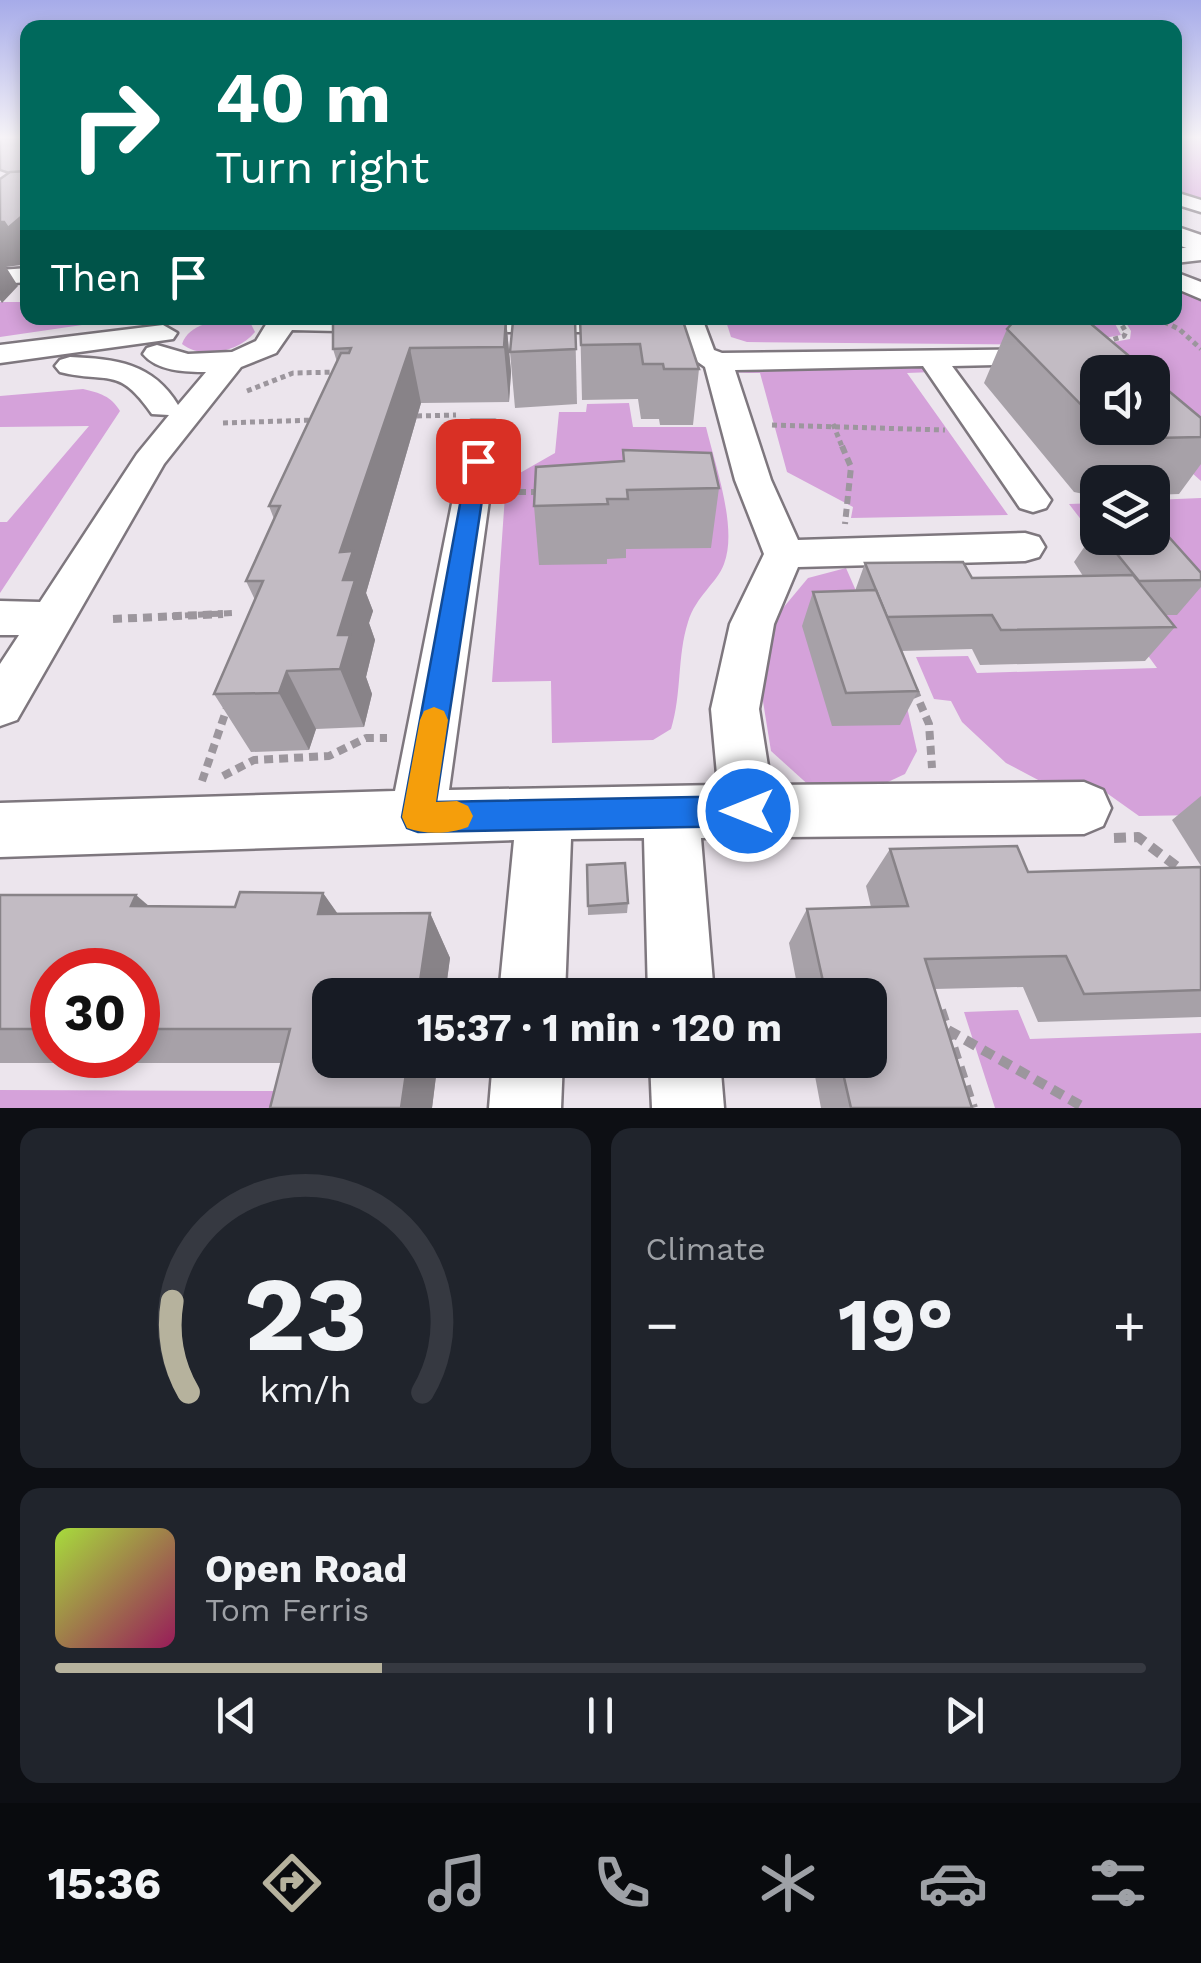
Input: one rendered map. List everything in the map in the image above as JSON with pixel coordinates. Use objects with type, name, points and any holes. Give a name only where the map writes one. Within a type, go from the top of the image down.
[{"type":"street","points":[[150,460],[164,408],[166,350],[184,325]]},
{"type":"street","points":[[0,705],[150,460],[231,360],[274,328],[422,326],[932,358],[1047,355]]},
{"type":"street","points":[[694,343],[737,425],[753,480],[784,554],[752,624],[735,709],[748,811]]},
{"type":"street","points":[[0,376],[166,350]]},
{"type":"street","points":[[0,354],[166,350],[231,360]]},
{"type":"street","points":[[932,358],[1033,500]]},
{"type":"street","points":[[70,366],[112,369],[144,379],[154,386],[164,408]]},
{"type":"street","points":[[418,817],[483,428]]},
{"type":"street","points":[[784,554],[1025,547]]},
{"type":"street","points":[[0,618],[56,618]]},
{"type":"street","points":[[0,830],[671,811],[1084,808]]},
{"type":"street","points":[[671,811],[680,978]]},
{"type":"street","points":[[533,978],[544,814]]},
{"type":"street","points":[[525,1108],[527,1078]]},
{"type":"street","points":[[686,1078],[688,1108]]},
{"type":"path","points":[[1097,343],[1124,336],[1122,325]]},
{"type":"path","points":[[1171,325],[1201,349]]},
{"type":"path","points":[[335,388],[336,362]]},
{"type":"path","points":[[241,394],[293,373],[349,372]]},
{"type":"path","points":[[223,423],[324,420]]},
{"type":"path","points":[[737,425],[834,424],[985,432]]},
{"type":"path","points":[[834,424],[851,467],[842,552]]},
{"type":"path","points":[[472,493],[548,492]]},
{"type":"path","points":[[113,620],[234,613]]},
{"type":"path","points":[[872,810],[918,786],[934,766],[928,724],[906,669]]},
{"type":"path","points":[[231,696],[200,788],[254,760],[329,756],[366,738],[402,738]]},
{"type":"path","points":[[938,1003],[974,1108]]},
{"type":"path","points":[[948,1030],[1085,1108]]},
{"type":"shaded area","points":[[1182,189],[1201,189],[1201,199],[1182,195]]},
{"type":"shaded area","points":[[1182,289],[1201,298],[1201,481],[1161,445],[1170,445],[1170,355],[1080,355],[1080,363],[1059,352],[1130,339],[1127,325],[1182,325]]},
{"type":"shaded area","points":[[0,302],[20,302],[20,325],[82,325],[0,337]]},
{"type":"shaded area","points":[[252,325],[255,332],[240,345],[210,353],[182,344],[197,327]]},
{"type":"shaded area","points":[[727,325],[1116,325],[1121,335],[1065,345],[747,342],[731,337]]},
{"type":"shaded area","points":[[919,363],[933,372],[907,373],[1008,515],[851,518],[853,507],[787,472],[760,373],[729,373]]},
{"type":"shaded area","points":[[83,389],[104,396],[120,411],[0,593],[0,522],[7,522],[89,426],[0,427],[0,396]]},
{"type":"shaded area","points":[[629,403],[633,427],[706,427],[724,496],[728,549],[721,571],[688,622],[671,729],[653,740],[552,743],[551,681],[492,682],[506,481],[555,453],[559,412],[586,412],[587,404]]},
{"type":"shaded area","points":[[1201,498],[1201,815],[1139,816],[1101,789],[1059,791],[1006,763],[962,722],[951,701],[934,699],[916,657],[968,656],[977,673],[1157,668],[1125,624],[1160,622],[1108,555],[1170,555],[1170,499]]},
{"type":"shaded area","points":[[1069,504],[1080,504],[1080,518]]},
{"type":"shaded area","points":[[846,568],[907,707],[917,751],[905,774],[860,795],[813,789],[771,751],[760,683],[773,620],[808,578]]},
{"type":"shaded area","points":[[1018,1010],[1030,1039],[1201,1033],[1201,1108],[995,1108],[964,1012]]},
{"type":"shaded area","points":[[0,1090],[289,1091],[284,1108],[0,1108]]},
{"type":"building","points":[[0,189],[20,189],[20,218],[8,228],[0,222]]},
{"type":"building","points":[[333,325],[506,325],[504,347],[410,348],[340,552],[353,551],[343,580],[355,580],[338,635],[350,635],[340,669],[287,671],[279,693],[214,694],[263,581],[246,581],[280,506],[269,506],[341,353],[349,353],[351,348],[333,349]]},
{"type":"building","points":[[513,325],[575,325],[576,349],[510,352]]},
{"type":"building","points":[[580,325],[684,325],[699,369],[664,369],[663,364],[643,364],[640,344],[581,345]]},
{"type":"building","points":[[1011,325],[1092,325],[1128,355],[1080,355],[1080,404],[1007,329]]},
{"type":"building","points":[[1170,392],[1201,418],[1201,437],[1170,438]]},
{"type":"building","points":[[623,450],[711,453],[719,488],[627,490],[628,499],[607,499],[608,504],[534,506],[536,467],[624,461]]},
{"type":"building","points":[[1170,538],[1201,573],[1201,580],[1139,581],[1118,555],[1170,555]]},
{"type":"building","points":[[963,562],[972,578],[1133,575],[1175,627],[1001,630],[992,615],[887,617],[865,563]]},
{"type":"building","points":[[876,590],[918,691],[846,693],[813,592]]},
{"type":"building","points":[[1017,846],[1028,872],[1201,867],[1201,990],[1084,994],[1066,956],[925,959],[972,1108],[851,1108],[844,1078],[887,1078],[887,978],[822,978],[807,909],[908,906],[890,849]]},
{"type":"building","points":[[625,863],[628,903],[588,906],[587,865]]},
{"type":"building","points":[[240,892],[323,893],[318,914],[430,913],[420,978],[312,978],[312,1078],[405,1078],[401,1108],[270,1108],[290,1029],[160,1029],[160,948],[30,948],[30,1029],[0,1029],[0,895],[136,895],[131,906],[235,907]]},
{"type":"slow traffic","points":[[434,720],[418,817],[457,816]]},
{"type":"route","points":[[478,461],[418,817],[748,811]]}]
